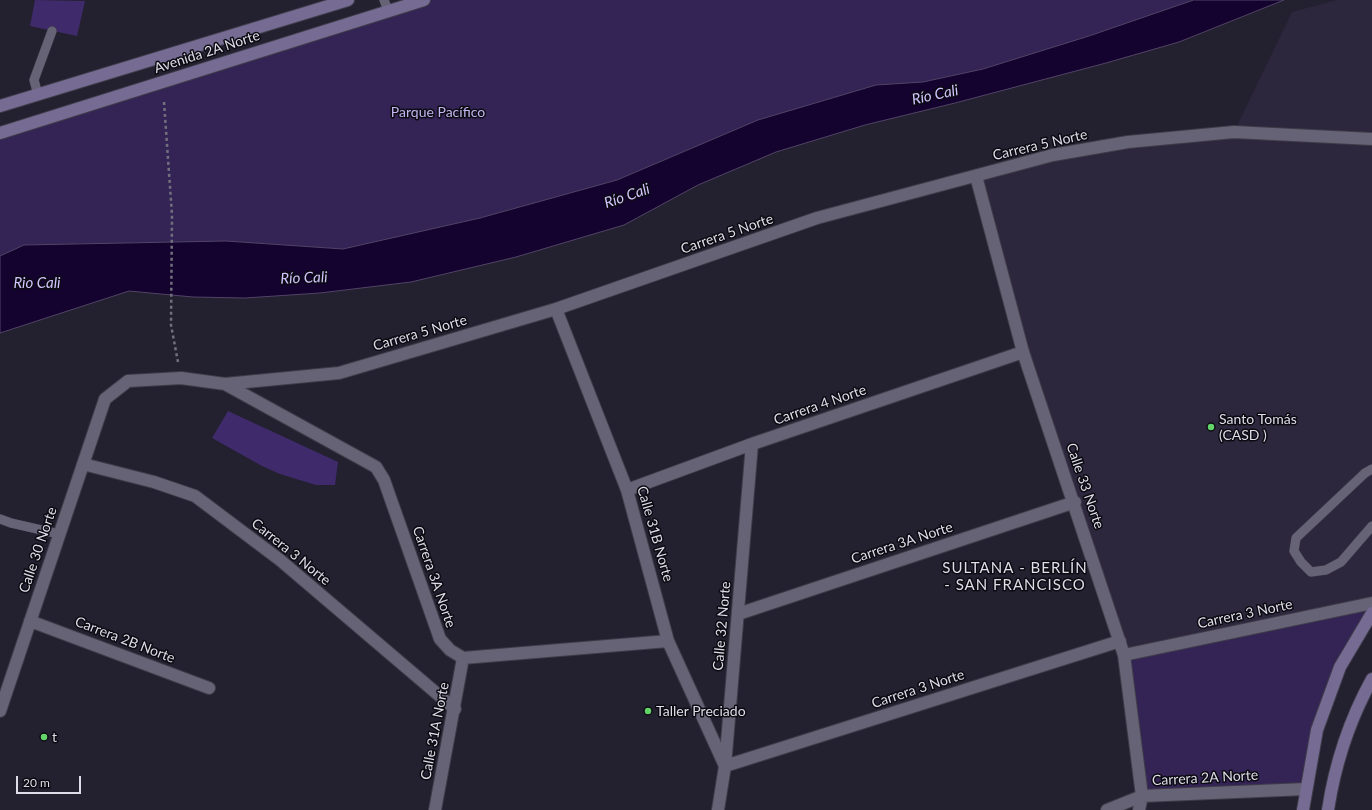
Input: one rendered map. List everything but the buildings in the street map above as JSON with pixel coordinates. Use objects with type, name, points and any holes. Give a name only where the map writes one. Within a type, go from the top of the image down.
[{"type":"main road","name":"Avenida 2A Norte","points":[[0,106],[348,0]]},
{"type":"main road","name":"Avenida 2A Norte","points":[[0,133],[386,5],[424,0]]},
{"type":"main road","points":[[1303,810],[1317,730],[1340,667],[1372,613]]},
{"type":"main road","points":[[1328,810],[1331,790],[1346,738],[1372,679]]},
{"type":"street","name":"Carrera 5 Norte","points":[[105,399],[128,381],[181,378],[225,384],[339,373],[556,309],[817,218],[1053,155],[1128,142],[1234,132],[1372,139]]},
{"type":"street","name":"Calle 33 Norte","points":[[976,176],[1023,352],[1075,502],[1124,654],[1142,796],[1139,810]]},
{"type":"street","name":"Calle 31B Norte","points":[[556,309],[627,490],[668,641],[725,766]]},
{"type":"street","name":"Carrera 4 Norte","points":[[627,490],[752,444],[1023,352]]},
{"type":"street","name":"Carrera 3A Norte","points":[[225,384],[376,467],[384,480],[440,639],[450,650],[463,658]]},
{"type":"street","name":"Calle 30 Norte","points":[[0,711],[105,399]]},
{"type":"street","name":"Calle 32 Norte","points":[[718,810],[725,766],[752,444]]},
{"type":"street","name":"Carrera 3 Norte","points":[[83,464],[154,482],[195,496],[280,560],[455,709]]},
{"type":"street","name":"Carrera 3A Norte","points":[[738,614],[1075,502]]},
{"type":"street","name":"Carrera 3 Norte","points":[[1124,654],[1372,603]]},
{"type":"street","name":"Carrera 2B Norte","points":[[30,620],[209,688]]},
{"type":"street","points":[[463,658],[668,641]]},
{"type":"street","name":"Carrera 3 Norte","points":[[725,766],[1120,641]]},
{"type":"street","name":"Calle 31A Norte","points":[[435,810],[455,709],[463,658]]},
{"type":"street","name":"Carrera 2A Norte","points":[[1107,810],[1142,796],[1306,789]]},
{"type":"lane","points":[[38,95],[34,80],[52,31]]},
{"type":"lane","points":[[1372,469],[1365,473],[1296,538],[1294,551],[1301,562],[1311,572],[1326,570],[1341,562],[1372,526]]},
{"type":"lane","points":[[0,519],[11,523],[60,534]]},
{"type":"path","points":[[164,102],[172,215],[171,325],[181,378]]},
{"type":"shaded area","name":"Santo Tomás (CASD )","points":[[1337,0],[1372,0],[1372,603],[1124,655],[1023,352],[976,176],[1053,155],[1234,132],[1292,12]]},
{"type":"green space","name":"Parque Pacífico","points":[[424,0],[1194,0],[1089,36],[983,69],[923,82],[876,85],[758,120],[617,180],[480,218],[343,249],[226,241],[24,245],[0,256],[0,133]]},
{"type":"green space","points":[[1372,603],[1340,667],[1306,789],[1142,796],[1124,655]]},
{"type":"water","name":"Rio Cali","points":[[1194,0],[1284,0],[1179,42],[955,103],[865,125],[776,152],[698,185],[624,225],[516,257],[411,282],[320,293],[245,298],[193,297],[129,291],[0,333],[0,256],[24,245],[226,241],[343,249],[480,218],[617,180],[758,120],[876,85],[923,82],[983,69],[1089,36]]},
{"type":"place","name":"Santo Tomás (CASD )","points":[[1211,427]]},
{"type":"place","name":"Taller Preciado","points":[[648,711]]},
{"type":"place","name":"t","points":[[44,737]]},
{"type":"district","name":"SULTANA - BERLÍN - SAN FRANCISCO","points":[[1015,576]]},
{"type":"water label","name":"Río Cali","points":[[935,95]]},
{"type":"water label","name":"Río Cali","points":[[627,196]]},
{"type":"water label","name":"Río Cali","points":[[304,278]]}]
